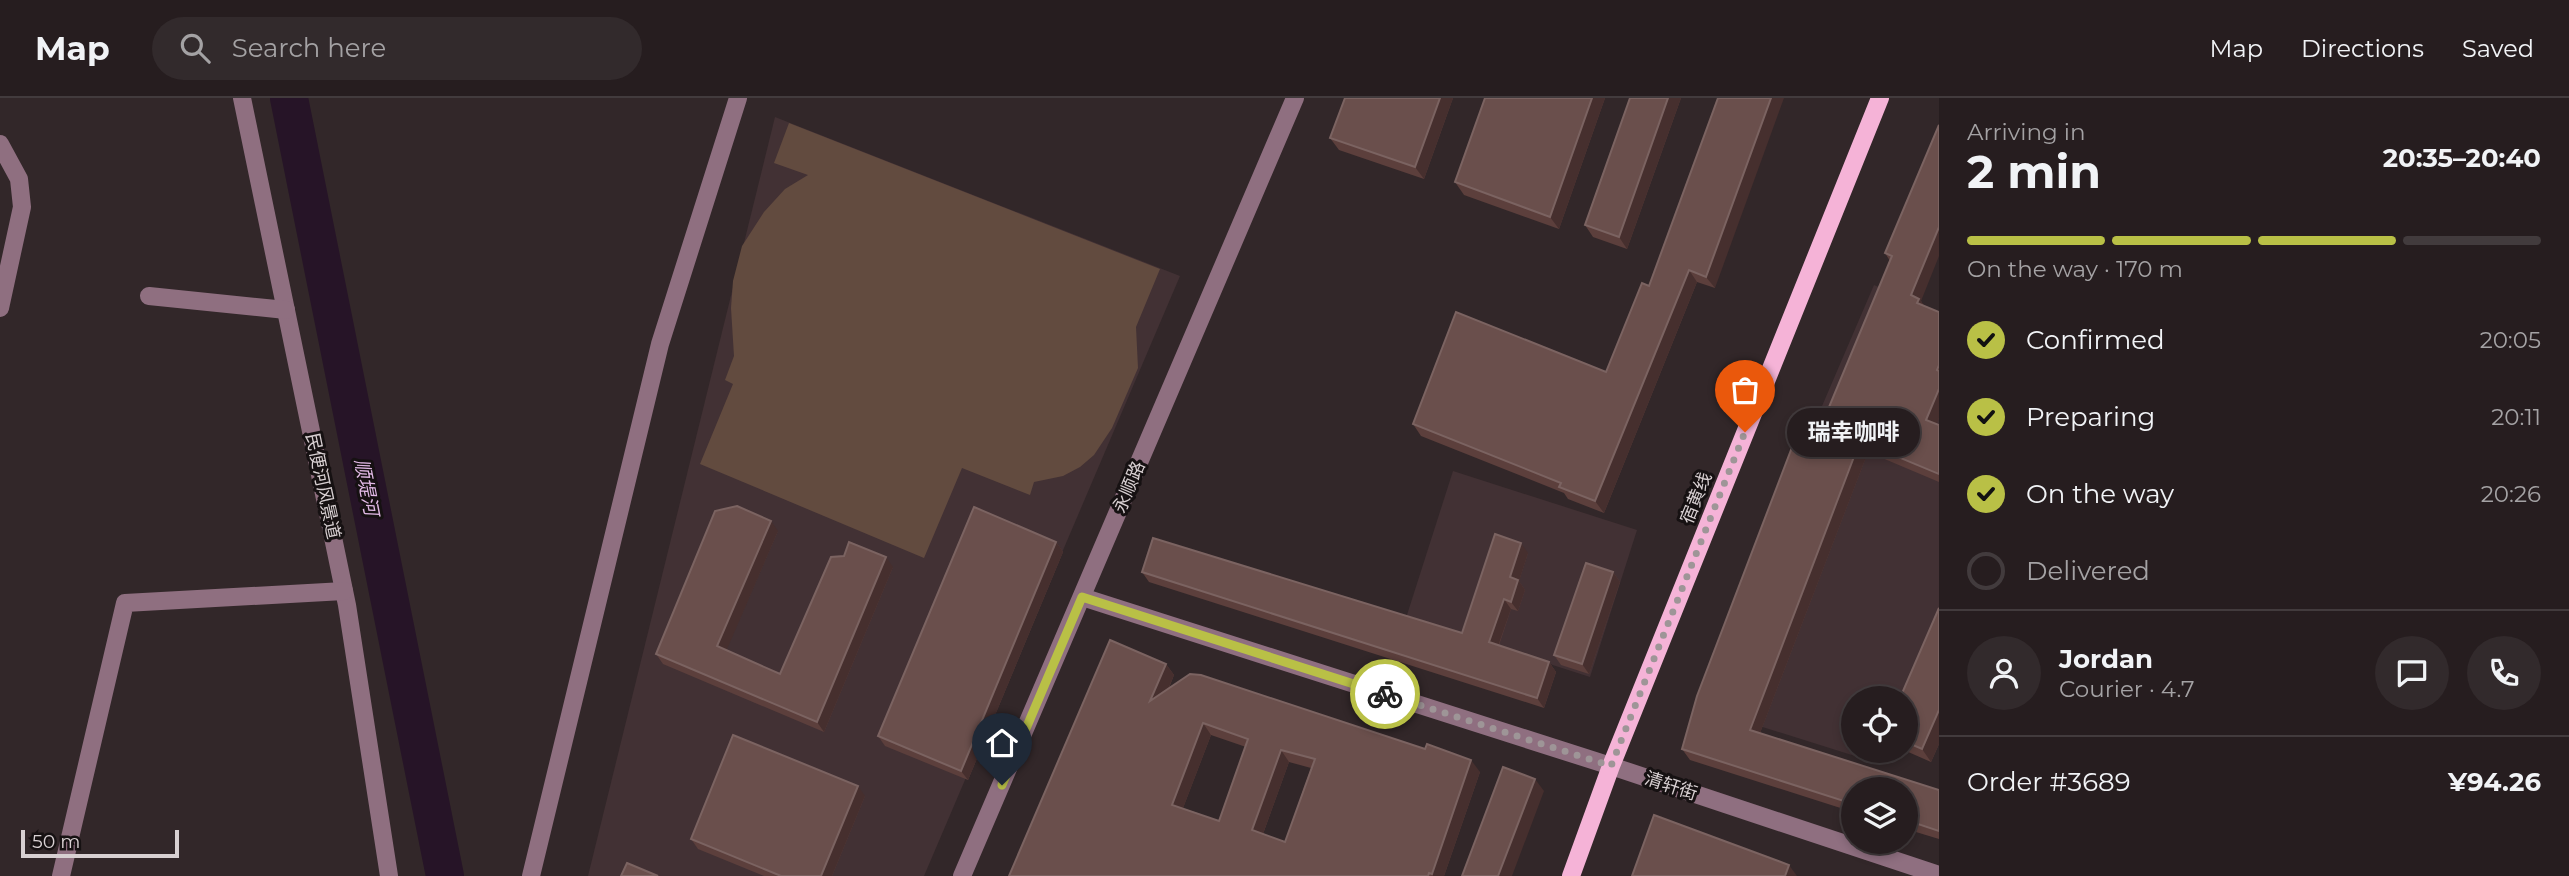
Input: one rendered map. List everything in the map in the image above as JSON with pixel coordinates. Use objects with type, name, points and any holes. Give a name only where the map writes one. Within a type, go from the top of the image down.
[{"type":"main road","name":"宿黄线","points":[[1571,876],[1611,766],[1880,98]]},
{"type":"street","name":"民便河风景道","points":[[242,98],[344,591],[389,876]]},
{"type":"street","points":[[531,876],[660,344],[738,98]]},
{"type":"street","name":"永顺路","points":[[962,876],[1295,98]]},
{"type":"street","points":[[0,144],[19,179],[22,207],[0,308]]},
{"type":"street","points":[[149,296],[286,310]]},
{"type":"street","points":[[61,876],[125,603],[344,591]]},
{"type":"street","name":"清轩街","points":[[1082,597],[1611,766],[1939,875]]},
{"type":"shaded area","points":[[775,117],[1180,276],[924,876],[588,876]]},
{"type":"shaded area","points":[[789,123],[1160,269],[1136,327],[1138,368],[1112,428],[1094,455],[1063,476],[1034,482],[1030,495],[962,468],[924,558],[700,464],[733,384],[725,380],[734,356],[731,308],[733,281],[742,246],[764,212],[785,189],[808,175],[774,163]]},
{"type":"shaded area","points":[[1874,285],[1939,313],[1939,609],[1906,686],[1841,686],[1841,752],[1702,708],[1807,441]]},
{"type":"shaded area","points":[[1453,471],[1637,530],[1590,677],[1406,618]]},
{"type":"building","points":[[1345,98],[1440,98],[1415,167],[1330,138]]},
{"type":"building","points":[[1485,98],[1592,98],[1550,217],[1455,182]]},
{"type":"building","points":[[1630,98],[1668,98],[1619,237],[1585,225]]},
{"type":"building","points":[[1718,98],[1771,98],[1706,277],[1689,270],[1595,501],[1559,487],[1561,483],[1413,424],[1456,312],[1606,372],[1642,283],[1649,286]]},
{"type":"building","points":[[1939,125],[1939,227],[1911,295],[1919,299],[1917,303],[1939,312],[1939,389],[1926,420],[1939,425],[1939,474],[1860,441],[1750,730],[1841,759],[1841,763],[1854,763],[1898,777],[1841,777],[1841,800],[1682,749],[1697,696],[1799,429],[1817,436],[1892,256],[1885,253]]},
{"type":"building","points":[[737,506],[771,521],[717,646],[780,674],[831,557],[844,556],[849,542],[886,557],[817,722],[656,654],[715,511]]},
{"type":"building","points":[[974,507],[1056,542],[961,771],[878,736]]},
{"type":"building","points":[[1495,534],[1521,543],[1510,577],[1518,580],[1511,602],[1504,599],[1489,642],[1549,662],[1537,698],[1142,572],[1153,538],[1462,633]]},
{"type":"building","points":[[1586,563],[1613,572],[1582,664],[1554,655]]},
{"type":"building","points":[[1939,608],[1939,710],[1922,749],[1918,747],[1918,686],[1905,686]]},
{"type":"building","points":[[1110,640],[1166,664],[1150,701],[1190,674],[1201,675],[1425,749],[1427,744],[1471,760],[1432,874],[1429,873],[1428,876],[1009,876]],"holes":[[[1203,723],[1248,739],[1219,821],[1172,805]],[[1281,750],[1315,759],[1285,842],[1252,830]]]},
{"type":"building","points":[[733,735],[858,786],[821,876],[781,876],[691,839]]},
{"type":"building","points":[[1503,767],[1535,779],[1498,876],[1462,876]]},
{"type":"building","points":[[1918,783],[1939,790],[1939,831],[1918,824]]},
{"type":"building","points":[[1654,815],[1789,865],[1785,876],[1632,876]]},
{"type":"building","points":[[627,863],[658,876],[621,876]]},
{"type":"waterway","name":"顺堤河","points":[[289,98],[445,876]]},
{"type":"way so far","points":[[1385,694],[1611,766],[1745,432]]},
{"type":"place","name":"瑞幸咖啡","points":[[1745,432]]},
{"type":"route","points":[[1002,785],[1082,597],[1385,694]]}]
